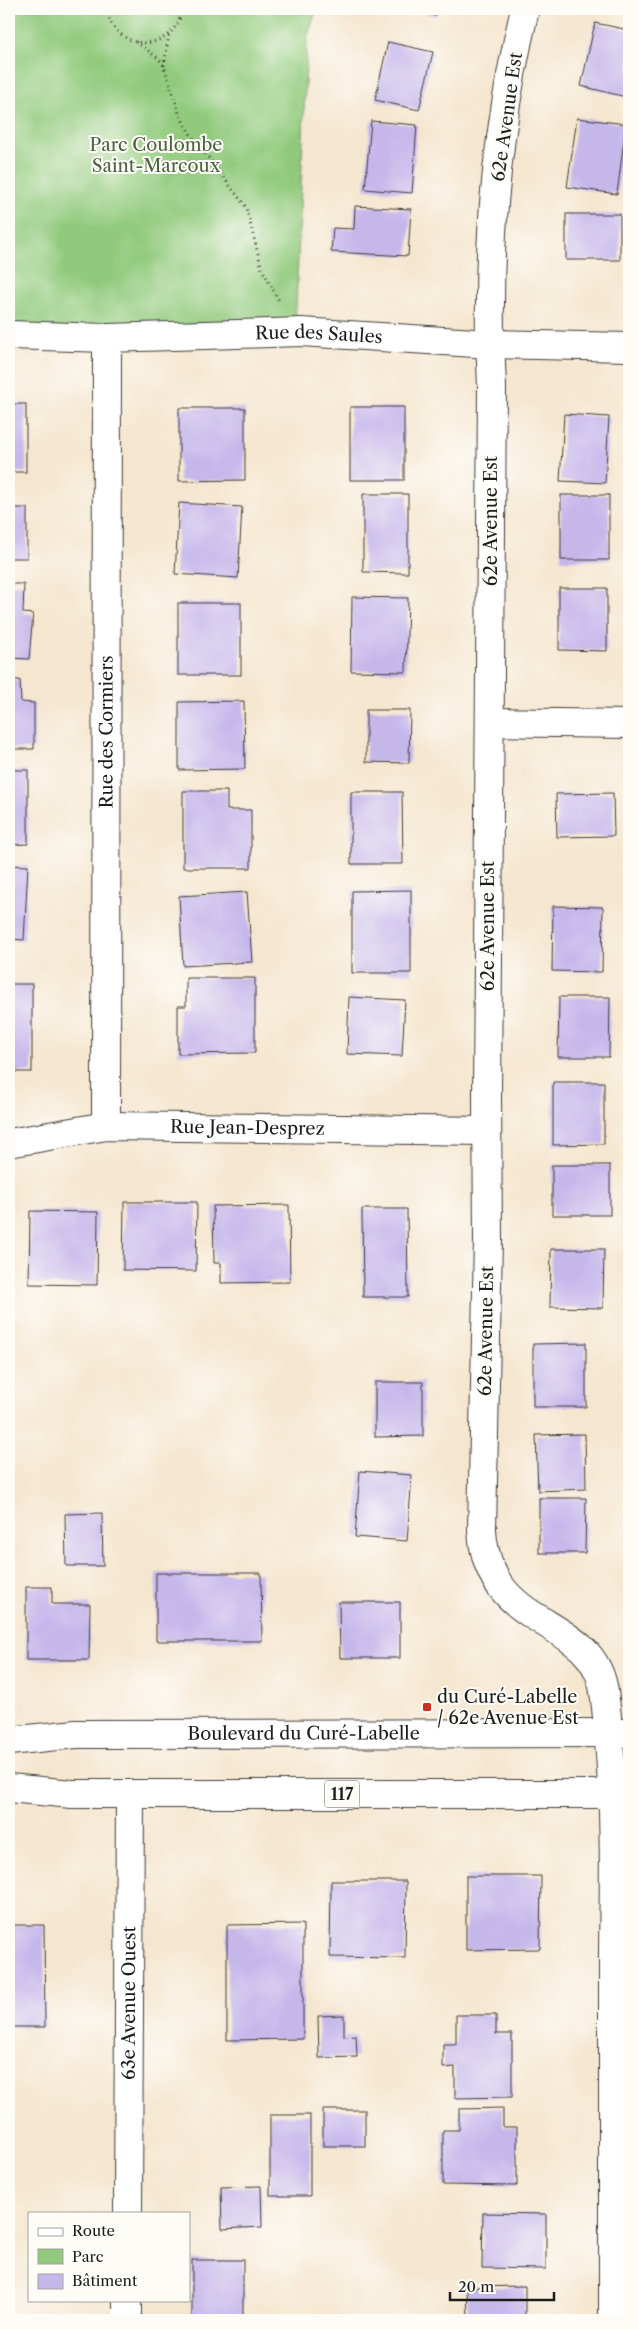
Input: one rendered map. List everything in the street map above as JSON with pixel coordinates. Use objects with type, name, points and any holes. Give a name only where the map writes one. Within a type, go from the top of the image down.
[{"type":"street","name":"62e Avenue Est","points":[[525,9],[506,101],[498,167],[490,303],[488,1240],[482,1530],[485,1558],[494,1578],[513,1602],[555,1629],[584,1651],[592,1660],[619,1733],[621,1794],[613,2320]]},
{"type":"street","name":"Rue des Saules","points":[[9,335],[107,338],[301,332],[491,344],[629,346]]},
{"type":"street","name":"Rue des Cormiers","points":[[106,1126],[107,338]]},
{"type":"street","points":[[490,722],[629,724]]},
{"type":"street","name":"Rue Jean-Desprez","points":[[9,1143],[106,1126],[487,1131]]},
{"type":"street","name":"Boulevard du Curé-Labelle","points":[[9,1741],[76,1734],[619,1733]]},
{"type":"street","name":"117","points":[[9,1788],[72,1794],[621,1794]]},
{"type":"street","name":"63e Avenue Ouest","points":[[128,2212],[130,1794]]},
{"type":"street","points":[[127,2302],[127,2320]]},
{"type":"path","points":[[106,9],[108,20],[117,32],[136,42],[158,58],[164,66],[180,116],[191,135],[246,207],[262,269],[272,290],[301,332]]},
{"type":"path","points":[[136,42],[158,41],[169,34],[181,19],[183,9]]},
{"type":"path","points":[[164,66],[169,34]]},
{"type":"green space","name":"Parc Coulombe Saint-Marcoux","points":[[9,9],[317,9],[307,38],[295,332],[9,334]]},
{"type":"building","points":[[409,9],[438,9],[436,16]]},
{"type":"building","points":[[595,23],[629,30],[629,83],[626,97],[581,86]]},
{"type":"building","points":[[388,42],[433,52],[419,110],[375,100]]},
{"type":"building","points":[[577,118],[626,124],[617,194],[567,187]]},
{"type":"building","points":[[371,121],[417,125],[412,193],[365,189]]},
{"type":"building","points":[[355,206],[411,209],[408,256],[331,252],[333,228],[354,229]]},
{"type":"building","points":[[566,214],[620,214],[620,260],[566,260]]},
{"type":"building","points":[[9,404],[26,404],[26,472],[9,472]]},
{"type":"building","points":[[350,407],[404,407],[404,480],[350,480]]},
{"type":"building","points":[[179,408],[245,408],[245,480],[179,481]]},
{"type":"building","points":[[564,414],[609,417],[605,483],[560,481]]},
{"type":"building","points":[[363,494],[408,494],[408,573],[363,572]]},
{"type":"building","points":[[561,495],[609,495],[609,560],[561,560]]},
{"type":"building","points":[[179,503],[242,507],[238,578],[175,574]]},
{"type":"building","points":[[9,508],[27,508],[27,558],[9,558]]},
{"type":"building","points":[[9,584],[24,584],[23,613],[33,614],[29,659],[9,658]]},
{"type":"building","points":[[559,588],[607,588],[607,651],[559,650]]},
{"type":"building","points":[[352,597],[408,598],[406,672],[351,671]]},
{"type":"building","points":[[178,603],[241,603],[241,675],[178,675]]},
{"type":"building","points":[[9,680],[20,680],[21,702],[34,703],[34,749],[9,749]]},
{"type":"building","points":[[244,701],[245,769],[179,770],[179,702]]},
{"type":"building","points":[[366,710],[410,710],[409,763],[366,762]]},
{"type":"building","points":[[9,770],[28,770],[28,844],[9,845]]},
{"type":"building","points":[[183,791],[227,791],[227,810],[251,810],[251,868],[183,868]]},
{"type":"building","points":[[351,792],[402,792],[403,864],[351,864]]},
{"type":"building","points":[[613,793],[614,836],[557,837],[556,794]]},
{"type":"building","points":[[9,865],[28,866],[24,940],[9,939]]},
{"type":"building","points":[[411,890],[411,973],[352,973],[352,891]]},
{"type":"building","points":[[247,892],[252,962],[183,966],[179,896]]},
{"type":"building","points":[[553,906],[603,907],[602,972],[552,971]]},
{"type":"building","points":[[186,978],[255,978],[255,1053],[178,1054],[178,1006],[186,1006]]},
{"type":"building","points":[[9,984],[32,984],[32,1072],[9,1072]]},
{"type":"building","points":[[349,997],[405,1000],[402,1056],[347,1054]]},
{"type":"building","points":[[559,997],[610,997],[609,1057],[558,1057]]},
{"type":"building","points":[[553,1082],[604,1082],[604,1144],[553,1145]]},
{"type":"building","points":[[552,1165],[610,1165],[610,1215],[552,1215]]},
{"type":"building","points":[[124,1202],[197,1202],[196,1271],[123,1270]]},
{"type":"building","points":[[289,1205],[290,1282],[221,1283],[221,1263],[214,1263],[213,1206]]},
{"type":"building","points":[[362,1209],[407,1209],[408,1297],[363,1297]]},
{"type":"building","points":[[30,1211],[98,1212],[97,1285],[29,1284]]},
{"type":"building","points":[[551,1249],[604,1249],[603,1308],[550,1307]]},
{"type":"building","points":[[586,1343],[586,1407],[533,1407],[533,1344]]},
{"type":"building","points":[[375,1382],[423,1382],[423,1436],[375,1437]]},
{"type":"building","points":[[585,1434],[586,1489],[538,1491],[536,1435]]},
{"type":"building","points":[[360,1471],[412,1475],[407,1541],[355,1537]]},
{"type":"building","points":[[539,1498],[586,1498],[585,1553],[539,1553]]},
{"type":"building","points":[[102,1513],[103,1566],[66,1566],[65,1514]]},
{"type":"building","points":[[156,1573],[261,1573],[262,1641],[156,1641]]},
{"type":"building","points":[[26,1587],[52,1587],[52,1604],[90,1604],[89,1660],[26,1660]]},
{"type":"building","points":[[339,1602],[400,1602],[400,1658],[340,1658]]},
{"type":"building","points":[[466,1876],[541,1876],[540,1949],[466,1950]]},
{"type":"building","points":[[331,1881],[406,1881],[405,1958],[330,1957]]},
{"type":"building","points":[[303,1924],[303,2039],[227,2040],[227,1925]]},
{"type":"building","points":[[9,1925],[44,1925],[45,2027],[9,2027]]},
{"type":"building","points":[[344,2015],[344,2036],[356,2035],[357,2057],[319,2058],[318,2016]]},
{"type":"building","points":[[456,2015],[496,2015],[496,2034],[512,2034],[512,2097],[455,2098],[455,2067],[443,2068],[443,2044],[456,2044]]},
{"type":"building","points":[[503,2108],[503,2127],[517,2127],[517,2186],[443,2185],[443,2130],[459,2130],[459,2109]]},
{"type":"building","points":[[323,2110],[365,2110],[365,2146],[323,2146]]},
{"type":"building","points":[[270,2115],[310,2115],[310,2196],[270,2196]]},
{"type":"building","points":[[261,2186],[262,2227],[222,2229],[221,2187]]},
{"type":"building","points":[[483,2213],[546,2214],[546,2269],[482,2268]]},
{"type":"building","points":[[192,2260],[243,2260],[243,2320],[192,2320]]},
{"type":"building","points":[[525,2286],[525,2320],[468,2320],[467,2287]]},
{"type":"place","name":"du Curé-Labelle / 62e Avenue Est","points":[[427,1707]]}]
